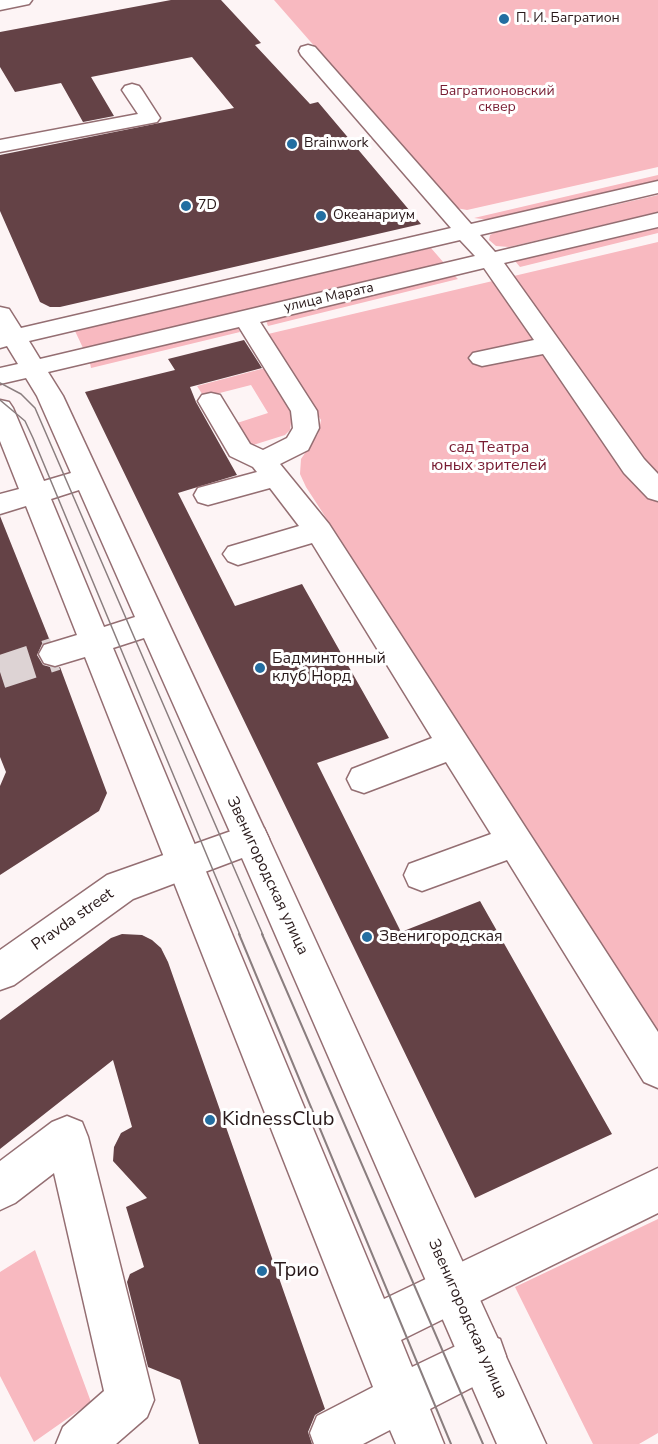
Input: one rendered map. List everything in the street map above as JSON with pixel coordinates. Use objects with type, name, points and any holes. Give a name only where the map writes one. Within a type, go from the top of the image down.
[{"type":"street","points":[[0,4],[22,0]]},
{"type":"street","points":[[308,51],[343,106],[466,232],[490,260],[634,466],[655,483]]},
{"type":"street","points":[[0,146],[150,118],[132,90]]},
{"type":"street","points":[[7,339],[658,187]]},
{"type":"street","name":"улица Марата","points":[[0,376],[658,220]]},
{"type":"street","name":"Звенигородская улица","points":[[0,314],[7,339],[35,368],[87,478],[455,1289],[522,1444]]},
{"type":"street","points":[[208,495],[269,469],[298,444],[306,428],[304,411],[246,318]]},
{"type":"street","points":[[482,358],[548,345]]},
{"type":"street","points":[[211,401],[240,450],[269,469],[319,531],[658,1068]]},
{"type":"street","points":[[0,408],[420,1444]]},
{"type":"street","points":[[0,504],[87,478]]},
{"type":"street","points":[[238,554],[319,531]]},
{"type":"street","points":[[55,654],[153,623]]},
{"type":"street","points":[[364,779],[455,744]]},
{"type":"street","name":"Pravda street","points":[[0,972],[120,887],[251,839]]},
{"type":"street","points":[[422,875],[516,841]]},
{"type":"street","points":[[0,1188],[67,1137],[130,1400],[80,1444]]},
{"type":"street","points":[[373,1329],[658,1190]]},
{"type":"street","points":[[334,1433],[483,1356]]},
{"type":"green space","name":"Багратионовский сквер","points":[[274,0],[658,0],[658,167],[467,210],[456,208]]},
{"type":"green space","points":[[658,175],[658,181],[489,220],[474,218]]},
{"type":"green space","points":[[658,195],[658,212],[509,247],[496,246],[489,240],[490,235],[496,232]]},
{"type":"green space","points":[[658,227],[658,233],[520,267],[515,261]]},
{"type":"green space","name":"сад Театра юных зрителей","points":[[658,242],[658,1031],[306,487],[300,474],[301,459],[318,434],[321,420],[268,334]]},
{"type":"green space","points":[[431,248],[444,263],[83,348],[75,331]]},
{"type":"green space","points":[[455,276],[458,279],[268,326],[266,321]]},
{"type":"green space","points":[[238,328],[240,332],[91,368],[90,363]]},
{"type":"green space","points":[[265,368],[291,413],[290,430],[285,435],[250,446],[237,423],[268,413],[251,385],[204,397],[197,386]]},
{"type":"green space","points":[[658,1219],[658,1433],[639,1444],[593,1444],[515,1287]]},
{"type":"green space","points":[[35,1250],[91,1402],[34,1442],[0,1376],[0,1272]]},
{"type":"building","points":[[171,0],[221,0],[261,43],[255,45],[310,104],[318,102],[421,224],[60,307],[50,307],[40,302],[0,211],[0,155],[234,108],[192,57],[91,77],[114,116],[83,122],[61,83],[15,92],[0,67],[0,32]]},
{"type":"building","points":[[244,340],[262,368],[190,387],[237,475],[178,493],[235,606],[302,584],[389,738],[317,763],[401,932],[480,901],[612,1134],[475,1198],[85,392],[175,370],[168,359]]},
{"type":"building","points":[[0,516],[50,641],[42,644],[37,655],[43,665],[60,667],[107,793],[99,811],[0,875],[0,786],[6,772],[0,757]]},
{"type":"building","points":[[122,934],[142,935],[152,940],[161,948],[168,962],[325,1409],[315,1415],[308,1432],[312,1444],[199,1444],[180,1380],[148,1367],[127,1282],[130,1274],[144,1267],[126,1207],[147,1198],[113,1161],[114,1147],[121,1133],[132,1127],[113,1060],[0,1149],[0,1020],[111,938]]},
{"type":"tunnel","points":[[0,672],[55,654]]},
{"type":"tram line","points":[[0,383],[21,394],[35,408],[263,935]]},
{"type":"tram line","points":[[0,400],[25,421],[33,438],[240,935]]},
{"type":"tram line","points":[[239,934],[451,1444]]},
{"type":"tram line","points":[[262,934],[483,1444]]},
{"type":"place","name":"П. И. Багратион","points":[[504,19]]},
{"type":"place","name":"Brainwork","points":[[292,144]]},
{"type":"place","name":"7D","points":[[186,206]]},
{"type":"place","name":"Океанариум","points":[[321,216]]},
{"type":"place","name":"Бадминтонный клуб Норд","points":[[260,668]]},
{"type":"place","name":"Звенигородская","points":[[367,937]]},
{"type":"place","name":"KidnessClub","points":[[210,1120]]},
{"type":"place","name":"Трио","points":[[262,1271]]}]
